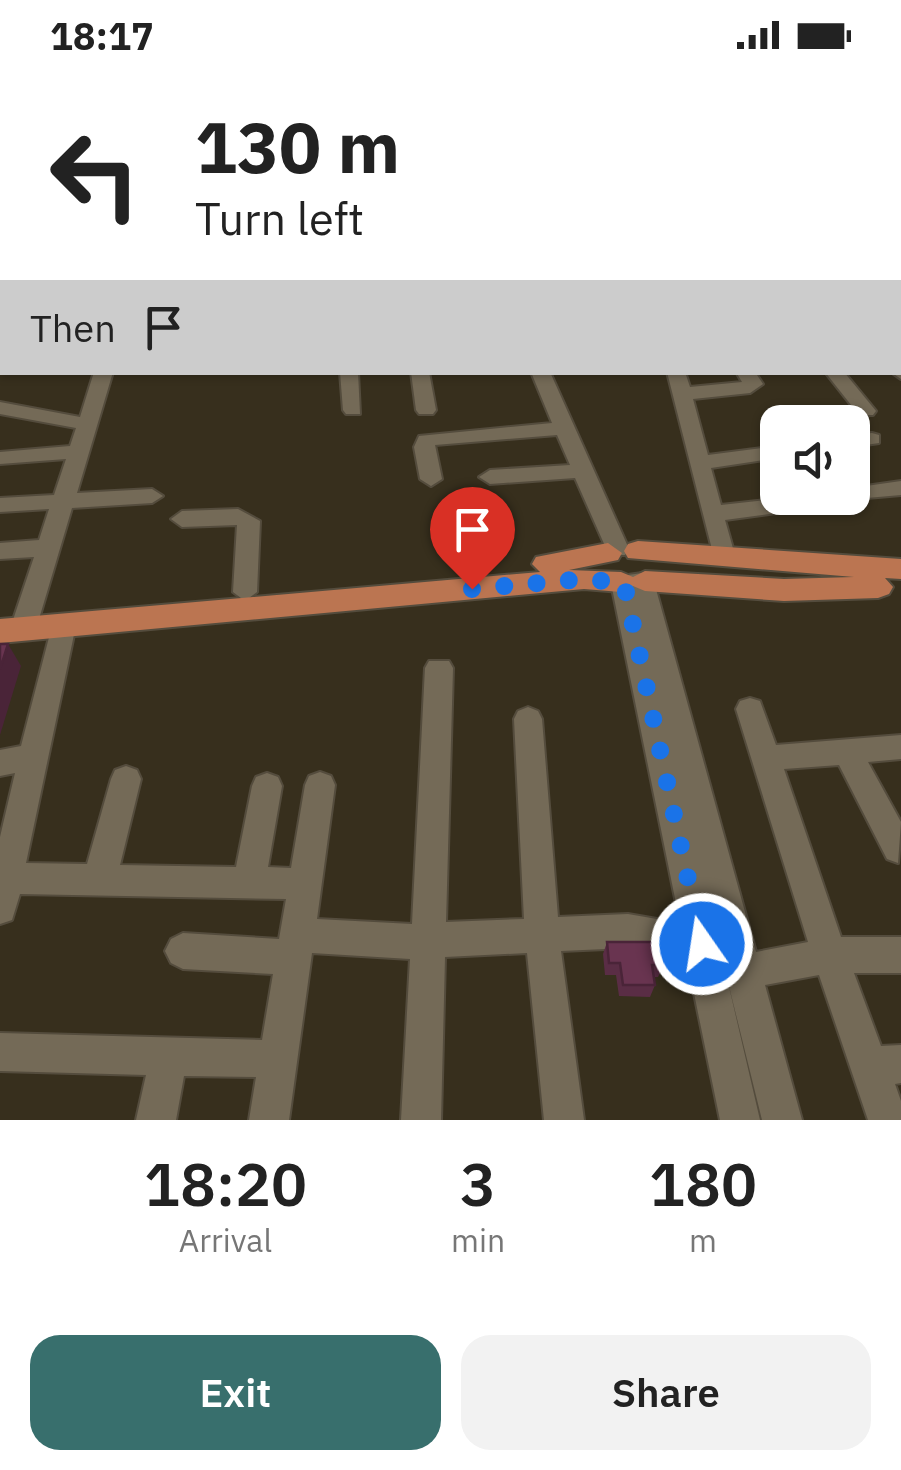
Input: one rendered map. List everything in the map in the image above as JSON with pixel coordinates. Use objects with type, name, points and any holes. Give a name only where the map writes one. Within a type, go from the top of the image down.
[{"type":"main road","points":[[13,621],[63,625],[584,579],[628,566],[724,559],[901,569]]},
{"type":"main road","points":[[13,621],[245,592],[572,562],[628,566],[784,590],[901,585]]},
{"type":"street","points":[[327,70],[361,70]]},
{"type":"street","points":[[13,621],[46,548],[103,375]]},
{"type":"street","points":[[349,375],[352,410]]},
{"type":"street","points":[[420,375],[426,410]]},
{"type":"street","points":[[541,375],[628,566],[740,1120]]},
{"type":"street","points":[[561,375],[628,566],[782,1120]]},
{"type":"street","points":[[724,559],[679,383],[750,387],[753,384],[747,375]]},
{"type":"street","points":[[837,375],[862,405]]},
{"type":"street","points":[[0,408],[80,439]]},
{"type":"street","points":[[0,424],[80,439]]},
{"type":"street","points":[[431,479],[426,440],[565,428]]},
{"type":"street","points":[[0,458],[80,439]]},
{"type":"street","points":[[700,463],[760,455]]},
{"type":"street","points":[[490,477],[583,471]]},
{"type":"street","points":[[870,492],[901,488]]},
{"type":"street","points":[[0,505],[152,496]]},
{"type":"street","points":[[713,514],[760,508]]},
{"type":"street","points":[[182,518],[238,516],[249,521],[245,592]]},
{"type":"street","points":[[0,552],[46,548]]},
{"type":"street","points":[[63,625],[3,893],[100,882],[305,884]]},
{"type":"street","points":[[420,1120],[439,668]]},
{"type":"street","points":[[750,709],[828,955],[886,1065],[888,1120]]},
{"type":"street","points":[[528,718],[542,935],[564,1120]]},
{"type":"street","points":[[766,758],[901,747]]},
{"type":"street","points":[[847,751],[900,846]]},
{"type":"street","points":[[0,763],[34,756]]},
{"type":"street","points":[[100,882],[126,778]]},
{"type":"street","points":[[269,1120],[320,785]]},
{"type":"street","points":[[249,884],[267,786]]},
{"type":"street","points":[[183,951],[628,931],[702,944]]},
{"type":"street","points":[[743,972],[828,955],[901,954]]},
{"type":"street","points":[[0,1052],[280,1059]]},
{"type":"street","points":[[156,1120],[169,1056]]},
{"type":"building","points":[[0,644],[8,644],[0,669]]},
{"type":"building","points":[[607,942],[660,942],[664,965],[652,965],[655,985],[623,985],[620,963],[609,963]]},
{"type":"route","points":[[472,589],[584,579],[624,583],[702,944]]}]
